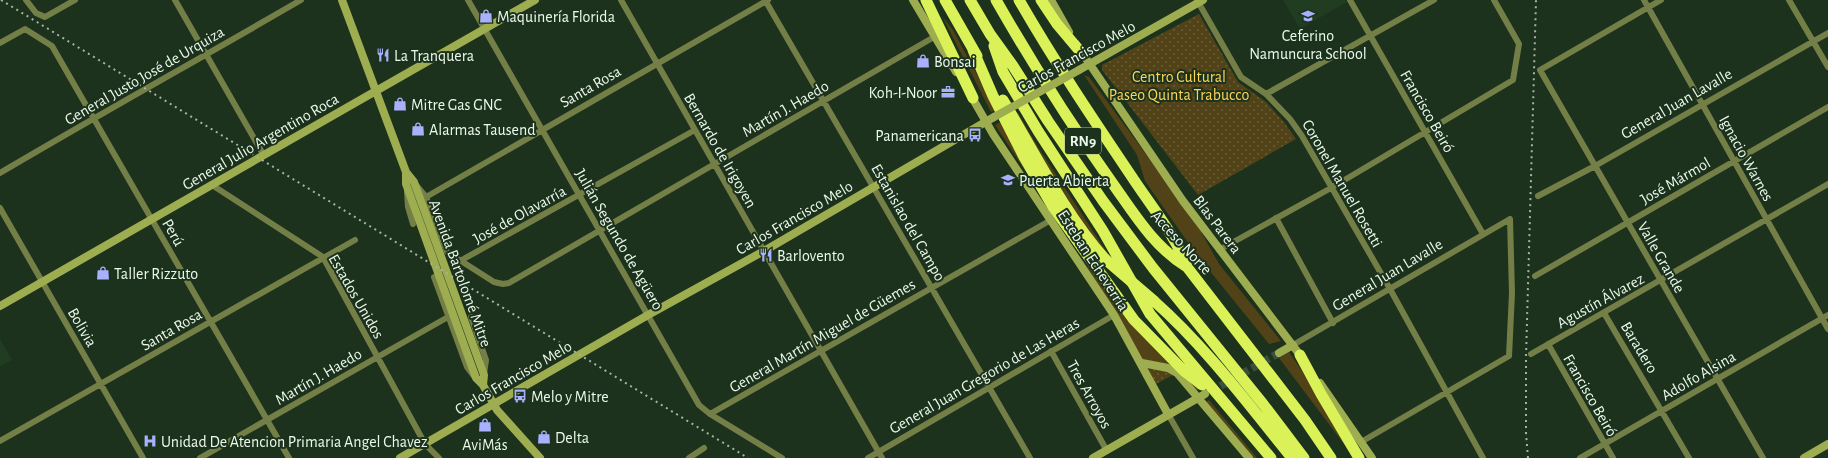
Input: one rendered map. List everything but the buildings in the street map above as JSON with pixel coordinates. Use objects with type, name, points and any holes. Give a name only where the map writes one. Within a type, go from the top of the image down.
[{"type":"highway","points":[[926,0],[956,58],[973,98]]},
{"type":"highway","points":[[945,0],[973,50],[1080,228],[1106,259],[1176,320],[1198,344],[1292,458]]},
{"type":"highway","name":"RN9","points":[[970,0],[990,34],[1014,66],[1048,122],[1103,201],[1153,268],[1263,404],[1304,458]]},
{"type":"highway","name":"Acceso Norte","points":[[996,0],[1042,78],[1076,130],[1143,226],[1152,238],[1169,254],[1187,267],[1305,420],[1330,458]]},
{"type":"highway","points":[[1020,0],[1076,92],[1132,178],[1168,228],[1181,251],[1187,267]]},
{"type":"highway","points":[[1042,0],[1057,24],[1078,49]]},
{"type":"highway","points":[[990,34],[1003,72],[1038,132],[1103,231],[1150,314],[1271,458]]},
{"type":"highway","points":[[973,50],[993,96],[1024,157],[1053,207],[1124,307],[1145,333],[1184,371],[1225,404]]},
{"type":"highway","points":[[1300,355],[1321,394],[1360,458]]},
{"type":"street","points":[[26,0],[36,12],[45,17],[75,0]]},
{"type":"street","points":[[175,0],[263,154]]},
{"type":"street","name":"General Justo José de Urquiza","points":[[0,173],[93,118],[301,0]]},
{"type":"street","name":"Avenida Bartolomé Mitre","points":[[342,0],[483,385],[493,404],[540,458]]},
{"type":"street","name":"Julián Segundo de Agüero","points":[[468,0],[699,405],[710,414],[782,458]]},
{"type":"street","name":"General Julio Argentino Roca","points":[[0,306],[212,186],[263,154],[535,0]]},
{"type":"street","name":"Bernardo de Irigoyen","points":[[621,0],[882,458]]},
{"type":"street","name":"Santa Rosa","points":[[426,197],[766,0]]},
{"type":"street","name":"Estanislao del Campo","points":[[766,0],[1030,458]]},
{"type":"street","name":"Esteban Echeverría","points":[[913,0],[986,122],[1114,315],[1142,363],[1168,414],[1194,458]]},
{"type":"street","name":"Blas Parera","points":[[1051,0],[1089,66],[1183,201],[1293,345],[1372,458]]},
{"type":"street","name":"Francisco Beiró","points":[[1350,0],[1483,234]]},
{"type":"street","points":[[1266,94],[1434,0]]},
{"type":"street","points":[[1219,250],[1331,188],[1513,80],[1519,44],[1494,0]]},
{"type":"street","name":"Ignacio Warnes","points":[[1644,0],[1828,329]]},
{"type":"street","points":[[1648,8],[1661,0]]},
{"type":"street","points":[[1789,0],[1828,67]]},
{"type":"street","name":"Carlos Francisco Melo","points":[[400,458],[648,315],[764,251],[994,117],[1079,70],[1089,66],[1200,1]]},
{"type":"street","name":"Coronel Manuel Rosetti","points":[[1200,1],[1241,77],[1266,94],[1290,119],[1390,289],[1483,458]]},
{"type":"street","name":"Valle Grande","points":[[1648,8],[1540,70],[1763,458]]},
{"type":"street","name":"Perú","points":[[0,43],[25,29],[52,46],[289,458]]},
{"type":"street","name":"General Juan Lavalle","points":[[1538,196],[1595,166],[1828,33]]},
{"type":"street","name":"Martín J. Haedo","points":[[460,261],[494,282],[503,284],[513,281],[934,37]]},
{"type":"street","name":"José Mármol","points":[[1535,276],[1828,107]]},
{"type":"street","name":"José de Olavarría","points":[[460,261],[580,196],[695,130]]},
{"type":"street","points":[[410,183],[426,197],[447,252],[460,261]]},
{"type":"street","points":[[410,183],[408,207],[413,224]]},
{"type":"street","name":"Agustín Álvarez","points":[[1531,354],[1768,220],[1828,184]]},
{"type":"street","name":"Estados Unidos","points":[[212,186],[323,257],[425,444],[438,458]]},
{"type":"street","name":"Bolivia","points":[[0,208],[143,458]]},
{"type":"street","points":[[1276,218],[1333,322]]},
{"type":"street","name":"General Martín Miguel de Güemes","points":[[710,414],[1051,220]]},
{"type":"street","name":"General Juan Lavalle","points":[[1279,353],[1483,234],[1510,220],[1512,293],[1509,356],[1447,393]]},
{"type":"street","name":"Santa Rosa","points":[[0,441],[355,240]]},
{"type":"street","points":[[434,277],[466,367],[480,377],[486,360],[471,317]]},
{"type":"street","name":"Baradero","points":[[1604,313],[1689,458]]},
{"type":"street","name":"General Juan Gregorio de Las Heras","points":[[868,458],[1114,315]]},
{"type":"street","name":"Adolfo Alsina","points":[[1580,458],[1828,315]]},
{"type":"street","name":"Martín J. Haedo","points":[[200,458],[448,317]]},
{"type":"street","name":"Francisco Beiró","points":[[1548,344],[1613,458]]},
{"type":"street","name":"Tres Arroyos","points":[[1051,351],[1107,450]]},
{"type":"street","points":[[1142,363],[1173,370],[1202,396],[1249,458]]},
{"type":"street","points":[[1361,442],[1447,393]]},
{"type":"street","points":[[1093,458],[1202,396]]},
{"type":"street","points":[[1804,458],[1828,444]]},
{"type":"street","points":[[689,458],[704,448]]},
{"type":"shaded area","name":"Ceferino Namuncura School","points":[[1283,0],[1345,0],[1347,2],[1300,29]]},
{"type":"shaded area","points":[[0,339],[12,360],[0,366]]},
{"type":"green space","name":"Centro Cultural Paseo Quinta Trabucco","points":[[1199,14],[1238,82],[1266,102],[1284,122],[1296,139],[1198,195],[1102,70],[1102,65]]},
{"type":"green space","points":[[942,16],[953,30],[996,110],[991,112]]},
{"type":"green space","points":[[1084,75],[1089,77],[1194,219],[1219,264],[1281,341],[1269,344],[1196,254],[1145,181],[1137,155]]},
{"type":"green space","points":[[1018,113],[1038,147],[1108,254],[1082,224],[1016,114]]},
{"type":"green space","points":[[1003,121],[1030,178],[995,125]]},
{"type":"green space","points":[[1085,263],[1139,329],[1183,375],[1199,389],[1195,391],[1179,372],[1151,364],[1141,359]]},
{"type":"green space","points":[[1289,352],[1300,368],[1353,456],[1279,358]]},
{"type":"green space","points":[[1148,369],[1165,370],[1173,375],[1156,384]]},
{"type":"green space","points":[[1209,400],[1257,458],[1253,458],[1206,402]]},
{"type":"tunnel","points":[[1210,392],[1279,353]]},
{"type":"railway","points":[[1,0],[748,458]]},
{"type":"railway","points":[[1528,458],[1526,433],[1526,357],[1536,0]]},
{"type":"place","name":"Maquinería Florida","points":[[486,16]]},
{"type":"place","name":"Ceferino Namuncura School","points":[[1308,16]]},
{"type":"place","name":"La Tranquera","points":[[383,55]]},
{"type":"place","name":"Bonsai","points":[[923,61]]},
{"type":"place","name":"Koh-I-Noor","points":[[948,92]]},
{"type":"place","name":"Mitre Gas GNC","points":[[400,104]]},
{"type":"place","name":"Alarmas Tausend","points":[[418,129]]},
{"type":"place","name":"Panamericana","points":[[975,135]]},
{"type":"place","name":"Puerta Abierta","points":[[1008,180]]},
{"type":"place","name":"Barlovento","points":[[766,255]]},
{"type":"place","name":"Taller Rizzuto","points":[[103,273]]},
{"type":"place","name":"Melo y Mitre","points":[[520,396]]},
{"type":"place","name":"AviMás","points":[[485,425]]},
{"type":"place","name":"Delta","points":[[544,437]]},
{"type":"place","name":"Unidad De Atencion Primaria Angel Chavez","points":[[150,441]]}]
